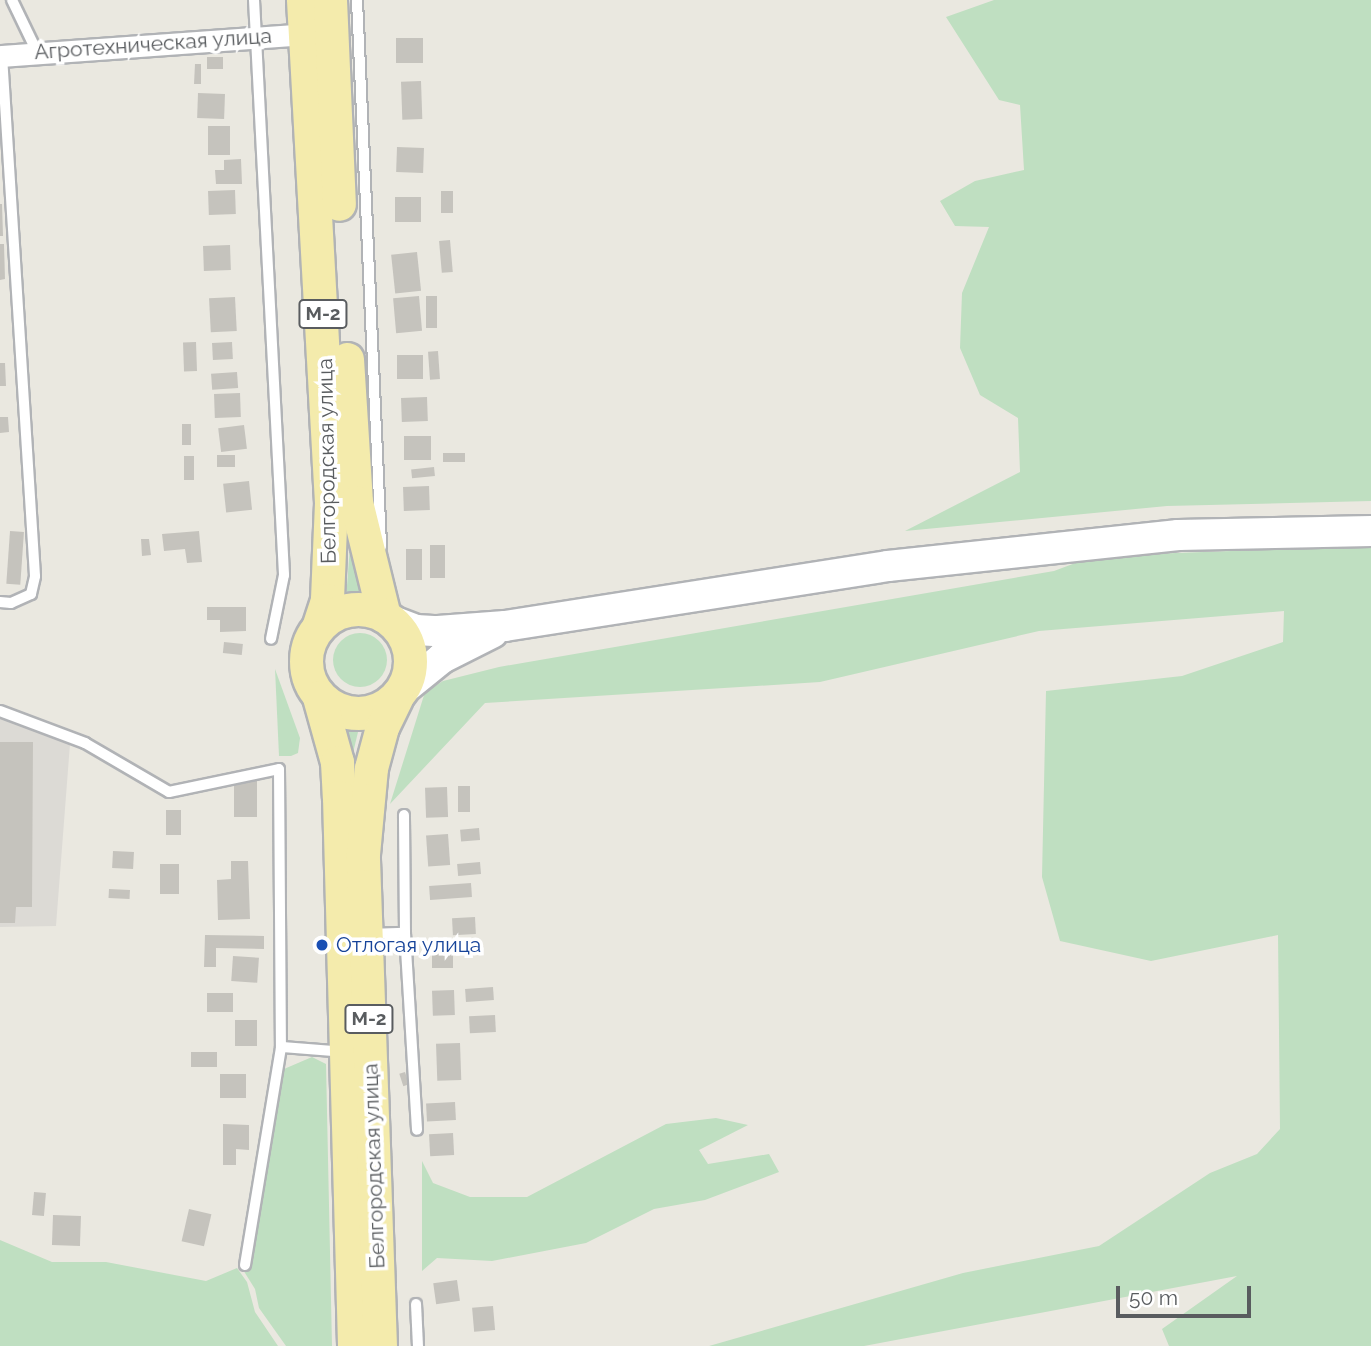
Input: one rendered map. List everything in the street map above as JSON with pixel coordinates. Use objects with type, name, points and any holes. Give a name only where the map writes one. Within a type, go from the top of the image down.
[{"type":"main road","name":"Белгородская улица","points":[[303,0],[331,503],[327,600],[318,627]]},
{"type":"main road","name":"Белгородская улица","points":[[330,0],[356,502],[387,618]]},
{"type":"main road","points":[[318,627],[344,611],[359,609],[416,630],[505,626],[902,565],[1178,535],[1371,531]]},
{"type":"main road","name":"М-2","points":[[387,618],[410,656],[400,693]]},
{"type":"main road","points":[[319,697],[347,712],[361,713],[400,693],[442,658],[505,626]]},
{"type":"main road","name":"М-2","points":[[318,627],[306,663],[319,697]]},
{"type":"main road","name":"Белгородская улица","points":[[380,1346],[363,854],[371,768],[382,727],[400,693]]},
{"type":"main road","name":"Белгородская улица","points":[[319,697],[337,762],[354,1346]]},
{"type":"street","name":"Агротехническая улица","points":[[1,56],[305,34]]},
{"type":"lane","points":[[12,0],[37,52]]},
{"type":"lane","points":[[254,0],[284,575],[271,639]]},
{"type":"lane","points":[[357,0],[381,547]]},
{"type":"lane","points":[[0,602],[11,603],[31,594],[35,576],[1,56]]},
{"type":"lane","points":[[0,711],[85,743],[169,792],[208,780],[279,769],[281,1047],[245,1265]]},
{"type":"lane","points":[[404,815],[405,933],[417,1130]]},
{"type":"lane","points":[[365,934],[405,933]]},
{"type":"lane","points":[[281,1047],[346,1052]]},
{"type":"lane","points":[[416,1304],[418,1346]]},
{"type":"shaded area","points":[[0,718],[70,744],[56,926],[0,927]]},
{"type":"green space","points":[[994,0],[1371,0],[1371,501],[1167,506],[905,531],[1020,472],[1018,418],[980,395],[960,348],[962,293],[989,227],[955,226],[940,201],[975,181],[1024,170],[1020,105],[999,100],[946,17]]},
{"type":"green space","points":[[350,546],[363,596],[346,599]]},
{"type":"green space","points":[[1371,546],[1371,1346],[1169,1346],[1162,1329],[1237,1276],[864,1346],[709,1346],[963,1273],[1099,1246],[1210,1173],[1257,1154],[1280,1129],[1278,935],[1151,961],[1060,941],[1042,877],[1046,691],[1182,676],[1283,642],[1284,611],[1039,631],[820,682],[485,703],[390,804],[425,692],[443,681],[499,667],[1054,571],[1094,556]]},
{"type":"green space","points":[[360,633],[379,641],[387,660],[379,679],[360,687],[341,679],[333,660],[341,641]]},
{"type":"green space","points":[[275,669],[300,738],[298,753],[291,756],[279,756]]},
{"type":"green space","points":[[359,728],[347,778],[340,730]]},
{"type":"green space","points":[[312,1057],[326,1064],[332,1346],[286,1346],[259,1308],[255,1289],[240,1265],[253,1226],[284,1069]]},
{"type":"green space","points":[[716,1118],[748,1125],[699,1150],[708,1164],[769,1154],[779,1172],[705,1200],[654,1209],[586,1243],[492,1261],[437,1258],[422,1271],[422,1161],[433,1183],[470,1197],[527,1197],[666,1124]]},
{"type":"green space","points":[[0,1240],[52,1262],[106,1262],[206,1281],[237,1268],[247,1282],[255,1312],[278,1346],[0,1346]]},
{"type":"building","points":[[396,38],[423,38],[423,63],[396,63]]},
{"type":"building","points":[[207,57],[223,57],[223,69],[207,69]]},
{"type":"building","points":[[195,64],[201,64],[201,84],[194,84]]},
{"type":"building","points":[[421,81],[422,119],[402,120],[401,82]]},
{"type":"building","points":[[198,93],[225,94],[224,119],[197,118]]},
{"type":"building","points":[[208,126],[230,126],[230,155],[208,155]]},
{"type":"building","points":[[397,147],[424,148],[423,173],[396,172]]},
{"type":"building","points":[[241,159],[242,184],[216,184],[215,170],[224,170],[224,160]]},
{"type":"building","points":[[235,190],[236,214],[209,215],[208,191]]},
{"type":"building","points":[[441,191],[453,191],[453,213],[441,213]]},
{"type":"building","points":[[395,197],[421,197],[421,222],[395,222]]},
{"type":"building","points":[[2,204],[3,236],[0,236]]},
{"type":"building","points":[[450,240],[453,272],[442,273],[439,241]]},
{"type":"building","points":[[0,244],[4,244],[5,279],[0,280]]},
{"type":"building","points":[[230,245],[231,270],[204,271],[203,246]]},
{"type":"building","points":[[417,252],[421,291],[395,294],[391,255]]},
{"type":"building","points":[[419,296],[422,331],[396,333],[393,298]]},
{"type":"building","points":[[426,296],[437,296],[437,328],[426,328]]},
{"type":"building","points":[[235,297],[237,331],[211,332],[209,298]]},
{"type":"building","points":[[183,342],[196,342],[197,371],[184,371]]},
{"type":"building","points":[[232,342],[233,359],[213,360],[212,343]]},
{"type":"building","points":[[438,351],[440,379],[430,380],[428,352]]},
{"type":"building","points":[[397,355],[423,355],[423,379],[397,379]]},
{"type":"building","points":[[0,363],[5,363],[6,386],[0,386]]},
{"type":"building","points":[[237,372],[238,388],[212,390],[211,374]]},
{"type":"building","points":[[240,393],[241,417],[215,418],[214,394]]},
{"type":"building","points":[[427,397],[428,421],[402,422],[401,398]]},
{"type":"building","points":[[0,417],[8,417],[9,432],[0,433]]},
{"type":"building","points":[[182,424],[191,424],[191,445],[182,445]]},
{"type":"building","points":[[244,425],[247,449],[221,452],[218,428]]},
{"type":"building","points":[[404,436],[431,436],[431,460],[404,460]]},
{"type":"building","points":[[443,453],[465,453],[465,462],[443,462]]},
{"type":"building","points":[[217,455],[235,455],[235,467],[217,467]]},
{"type":"building","points":[[184,456],[194,456],[194,480],[184,480]]},
{"type":"building","points":[[434,467],[435,476],[412,478],[411,469]]},
{"type":"building","points":[[249,481],[252,510],[226,513],[223,484]]},
{"type":"building","points":[[429,486],[430,510],[404,511],[403,487]]},
{"type":"building","points":[[10,531],[24,532],[20,585],[6,584]]},
{"type":"building","points":[[199,531],[202,562],[187,563],[185,549],[164,551],[162,534]]},
{"type":"building","points":[[141,539],[149,539],[151,555],[142,556]]},
{"type":"building","points":[[430,545],[445,545],[445,578],[430,578]]},
{"type":"building","points":[[406,549],[422,549],[422,580],[406,580]]},
{"type":"building","points":[[207,607],[246,607],[246,631],[220,632],[220,620],[207,620]]},
{"type":"building","points":[[224,642],[243,644],[242,655],[223,653]]},
{"type":"building","points":[[0,742],[33,742],[32,907],[16,907],[15,923],[0,923]]},
{"type":"building","points":[[234,781],[257,781],[257,817],[234,817]]},
{"type":"building","points":[[458,786],[470,786],[470,812],[458,812]]},
{"type":"building","points":[[447,787],[448,817],[426,818],[425,788]]},
{"type":"building","points":[[166,810],[181,810],[181,835],[166,835]]},
{"type":"building","points":[[479,828],[480,840],[461,842],[460,830]]},
{"type":"building","points":[[448,834],[450,865],[428,866],[426,836]]},
{"type":"building","points":[[113,851],[134,852],[133,869],[112,868]]},
{"type":"building","points":[[231,861],[248,861],[250,919],[218,920],[217,880],[231,879]]},
{"type":"building","points":[[480,862],[481,874],[458,876],[457,864]]},
{"type":"building","points":[[160,864],[179,864],[179,894],[160,894]]},
{"type":"building","points":[[471,883],[472,897],[430,900],[429,886]]},
{"type":"building","points":[[109,889],[130,890],[130,899],[109,898]]},
{"type":"building","points":[[475,917],[476,934],[453,935],[452,918]]},
{"type":"building","points":[[205,935],[264,936],[264,949],[216,948],[216,967],[204,967]]},
{"type":"building","points":[[432,941],[453,941],[453,968],[432,968]]},
{"type":"building","points":[[233,956],[259,958],[257,983],[231,981]]},
{"type":"building","points":[[493,987],[494,1000],[466,1002],[465,989]]},
{"type":"building","points":[[454,990],[455,1015],[433,1016],[432,991]]},
{"type":"building","points":[[207,993],[233,993],[233,1012],[207,1012]]},
{"type":"building","points":[[495,1015],[496,1032],[470,1033],[469,1016]]},
{"type":"building","points":[[235,1020],[257,1020],[257,1046],[235,1046]]},
{"type":"building","points":[[460,1043],[461,1080],[437,1081],[436,1044]]},
{"type":"building","points":[[191,1052],[217,1052],[217,1067],[191,1067]]},
{"type":"building","points":[[405,1072],[409,1084],[403,1086],[399,1074]]},
{"type":"building","points":[[220,1074],[246,1074],[246,1098],[220,1098]]},
{"type":"building","points":[[455,1102],[456,1120],[427,1121],[426,1104]]},
{"type":"building","points":[[223,1124],[249,1125],[249,1150],[236,1149],[236,1165],[223,1165]]},
{"type":"building","points":[[453,1133],[454,1155],[430,1156],[429,1134]]},
{"type":"building","points":[[34,1192],[46,1193],[44,1216],[32,1215]]},
{"type":"building","points":[[189,1209],[211,1214],[204,1246],[182,1241]]},
{"type":"building","points":[[53,1215],[81,1216],[80,1246],[52,1245]]},
{"type":"building","points":[[457,1280],[460,1301],[436,1304],[433,1283]]},
{"type":"building","points":[[493,1306],[495,1330],[474,1332],[472,1308]]},
{"type":"place","name":"Отлогая улица","points":[[322,945]]}]
